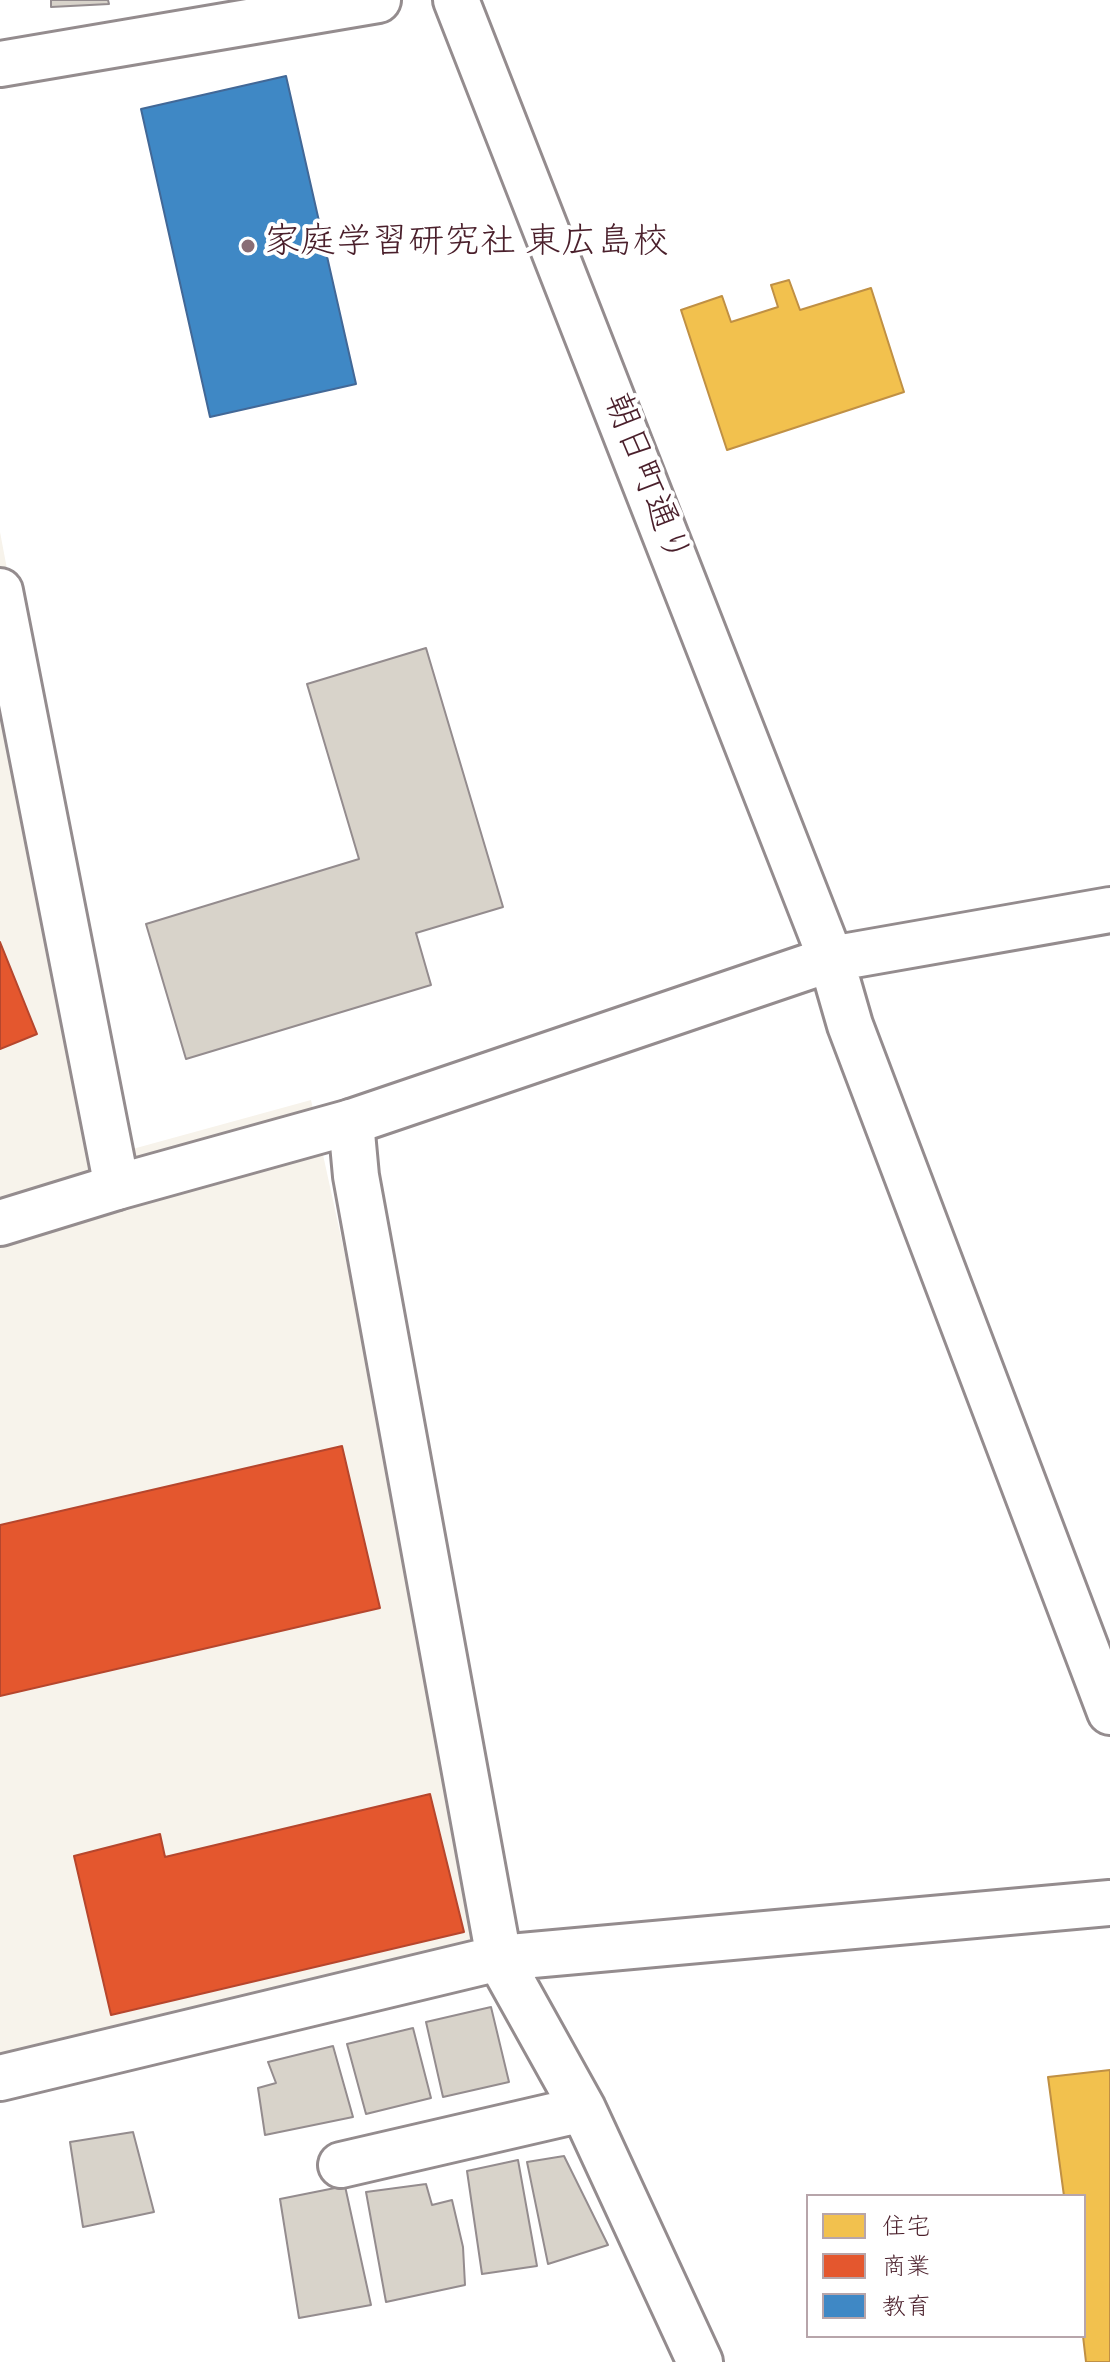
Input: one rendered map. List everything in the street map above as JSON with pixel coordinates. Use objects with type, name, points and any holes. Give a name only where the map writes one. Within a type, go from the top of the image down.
[{"type":"street","points":[[0,64],[378,0]]},
{"type":"street","name":"朝日町通り","points":[[456,0],[831,959],[850,1025],[1110,1712]]},
{"type":"street","points":[[0,591],[117,1187]]},
{"type":"street","points":[[0,1223],[351,1122],[831,959],[1110,910]]},
{"type":"street","points":[[351,1122],[356,1176],[499,1958],[583,2109],[700,2362]]},
{"type":"street","points":[[0,2078],[499,1958],[1110,1903]]},
{"type":"street","points":[[341,2165],[583,2109]]},
{"type":"shaded area","points":[[0,532],[118,1153],[311,1100],[499,1958],[0,2078]]},
{"type":"building: 住宅","points":[[789,280],[800,310],[871,288],[904,392],[727,450],[681,310],[722,296],[731,322],[778,307],[771,285]]},
{"type":"building: 住宅","points":[[1110,2070],[1110,2362],[1086,2362],[1083,2338],[1086,2338],[1086,2194],[1064,2194],[1048,2077]]},
{"type":"building: 商業","points":[[0,942],[37,1034],[0,1049]]},
{"type":"building: 商業","points":[[342,1446],[380,1608],[0,1696],[0,1525]]},
{"type":"building: 商業","points":[[430,1794],[464,1932],[111,2015],[74,1856],[160,1834],[165,1857]]},
{"type":"building: 教育","name":"家庭学習研究社 東広島校","points":[[286,76],[356,384],[210,417],[141,109]]},
{"type":"building: その他","points":[[51,0],[108,0],[109,4],[51,7]]},
{"type":"building: その他","points":[[426,648],[503,907],[416,933],[431,985],[186,1059],[146,924],[359,859],[307,684]]},
{"type":"building: その他","points":[[491,2007],[509,2082],[443,2097],[426,2022]]},
{"type":"building: その他","points":[[413,2028],[431,2098],[366,2114],[347,2044]]},
{"type":"building: その他","points":[[333,2046],[353,2117],[265,2135],[258,2088],[276,2083],[268,2062]]},
{"type":"building: その他","points":[[133,2132],[154,2212],[83,2227],[70,2142]]},
{"type":"building: その他","points":[[564,2156],[608,2245],[548,2264],[527,2162]]},
{"type":"building: その他","points":[[518,2160],[537,2266],[482,2274],[467,2171]]},
{"type":"building: その他","points":[[426,2184],[432,2205],[452,2200],[463,2247],[465,2285],[386,2302],[366,2192]]},
{"type":"building: その他","points":[[345,2186],[371,2305],[299,2318],[280,2199]]},
{"type":"place","name":"家庭学習研究社 東広島校","points":[[248,246]]}]
